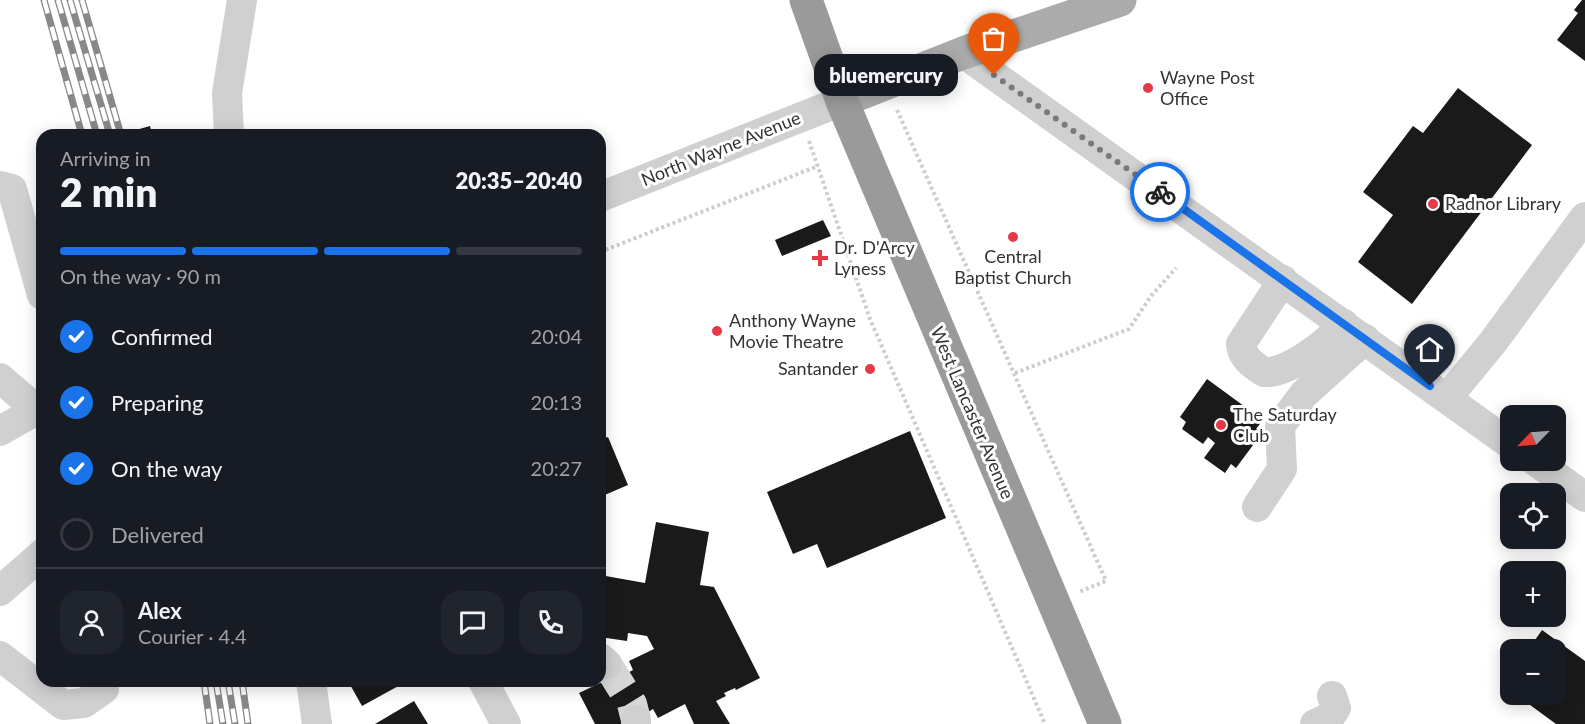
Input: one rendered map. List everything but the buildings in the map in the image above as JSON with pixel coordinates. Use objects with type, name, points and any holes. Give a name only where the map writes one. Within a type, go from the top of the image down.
[{"type":"highway","name":"West Lancaster Avenue","points":[[806,0],[842,101],[1106,724]]},
{"type":"main road","points":[[842,101],[1099,3]]},
{"type":"street","points":[[229,129],[226,93],[242,0]]},
{"type":"street","points":[[963,53],[1500,437]]},
{"type":"street","name":"North Wayne Avenue","points":[[606,195],[842,101]]},
{"type":"street","points":[[0,186],[12,189],[36,274]]},
{"type":"street","points":[[1446,398],[1493,342],[1585,217]]},
{"type":"street","points":[[1283,280],[1241,344],[1244,355],[1252,364],[1263,372],[1280,370],[1319,347],[1354,332]]},
{"type":"street","points":[[1257,507],[1282,469],[1280,426],[1354,332]]},
{"type":"street","points":[[0,378],[36,406]]},
{"type":"street","points":[[0,431],[36,410]]},
{"type":"street","points":[[1548,471],[1585,497]]},
{"type":"street","points":[[0,591],[36,559]]},
{"type":"street","points":[[0,656],[36,684]]},
{"type":"street","points":[[40,687],[63,705],[84,703],[104,689]]},
{"type":"street","points":[[312,687],[317,724]]},
{"type":"street","points":[[486,687],[506,724]]},
{"type":"street","points":[[1315,724],[1330,717],[1336,708],[1332,696]]},
{"type":"path","points":[[885,83],[1106,581],[1053,602]]},
{"type":"path","points":[[801,118],[870,319],[1045,724]]},
{"type":"path","points":[[606,250],[818,166]]},
{"type":"path","points":[[1015,373],[1129,329],[1151,296],[1176,268]]},
{"type":"tunnel","points":[[607,664],[632,704],[636,720]]},
{"type":"railway","points":[[44,0],[80,129]]},
{"type":"railway","points":[[58,0],[95,129]]},
{"type":"railway","points":[[70,0],[108,129]]},
{"type":"railway","points":[[82,0],[119,129]]},
{"type":"railway","points":[[205,687],[210,724]]},
{"type":"railway","points":[[217,687],[223,724]]},
{"type":"railway","points":[[229,687],[235,724]]},
{"type":"railway","points":[[243,687],[248,724]]},
{"type":"way so far","points":[[994,75],[1160,192]]},
{"type":"place","name":"bluemercury","points":[[994,75]]},
{"type":"place","name":"Wayne Post Office","points":[[1148,88]]},
{"type":"place","name":"Radnor Library","points":[[1433,204]]},
{"type":"place","name":"Central Baptist Church","points":[[1013,237]]},
{"type":"place","name":"Dr. D'Arcy Lyness","points":[[820,258]]},
{"type":"place","name":"Anthony Wayne Movie Theatre","points":[[717,331]]},
{"type":"place","name":"Santander","points":[[870,369]]},
{"type":"place","name":"The Saturday Club","points":[[1221,425]]},
{"type":"route","points":[[1160,192],[1430,386]]}]
